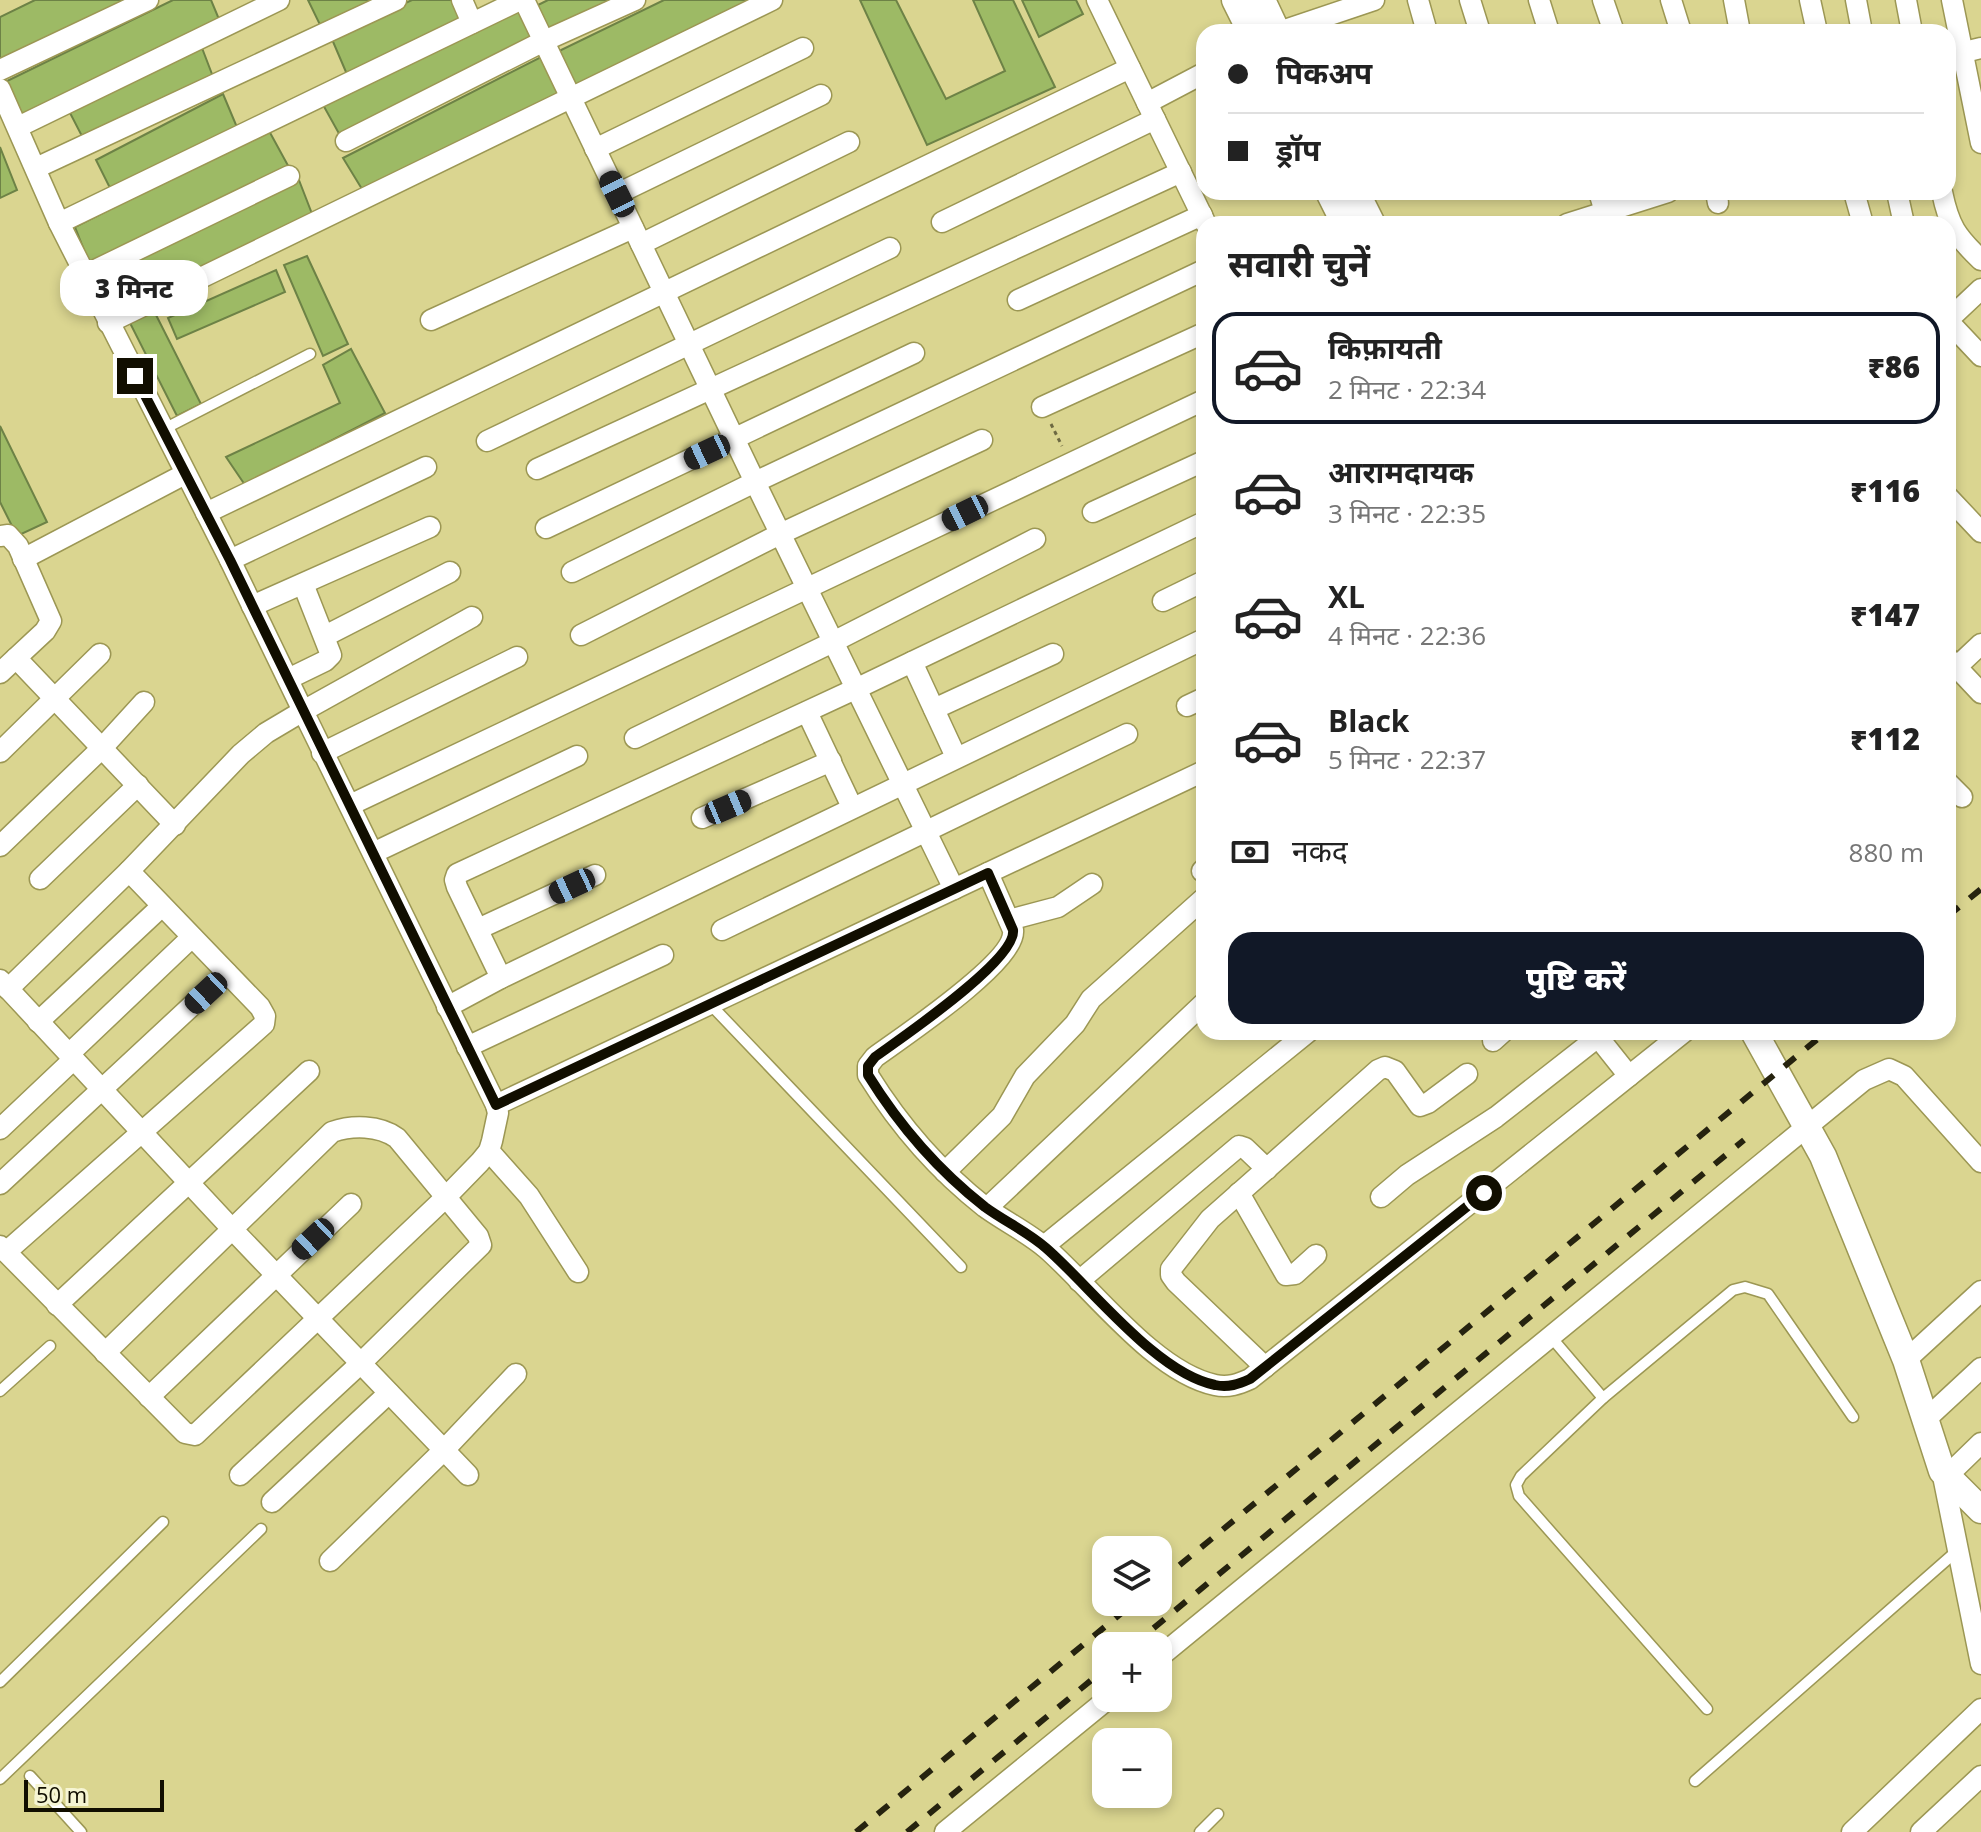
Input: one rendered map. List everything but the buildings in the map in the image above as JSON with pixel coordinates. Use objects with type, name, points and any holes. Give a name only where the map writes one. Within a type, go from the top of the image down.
[{"type":"street","points":[[0,70],[148,0]]},
{"type":"street","points":[[18,127],[279,0]]},
{"type":"street","points":[[36,168],[396,0]]},
{"type":"street","points":[[462,0],[472,23]]},
{"type":"street","points":[[59,223],[522,0],[954,889]]},
{"type":"street","points":[[346,141],[544,41],[635,0]]},
{"type":"street","points":[[108,323],[772,0]]},
{"type":"street","points":[[1097,0],[1202,216]]},
{"type":"street","points":[[1235,0],[1247,24]]},
{"type":"street","points":[[1262,0],[1274,24]]},
{"type":"street","points":[[1302,24],[1374,0]]},
{"type":"street","points":[[1418,0],[1425,24]]},
{"type":"street","points":[[1470,0],[1478,24]]},
{"type":"street","points":[[1539,0],[1546,24]]},
{"type":"street","points":[[1603,0],[1611,24]]},
{"type":"street","points":[[1671,0],[1678,24]]},
{"type":"street","points":[[1734,0],[1738,24]]},
{"type":"street","points":[[1810,0],[1815,24]]},
{"type":"street","points":[[1856,0],[1860,24]]},
{"type":"street","points":[[1906,0],[1910,24]]},
{"type":"street","points":[[1952,0],[1981,143]]},
{"type":"street","points":[[595,149],[803,48]]},
{"type":"street","points":[[206,513],[1130,68]]},
{"type":"street","points":[[942,222],[1151,111],[1196,79]]},
{"type":"street","points":[[0,89],[59,223],[230,560],[498,1113],[489,1151],[445,1198],[195,1435],[185,1433],[3,1249],[264,1024],[265,1016],[260,1007],[129,871]]},
{"type":"street","points":[[617,194],[821,95]]},
{"type":"street","points":[[431,320],[637,236],[849,142]]},
{"type":"street","points":[[537,469],[1181,172]]},
{"type":"street","points":[[85,275],[289,176]]},
{"type":"street","points":[[1580,216],[1602,202]]},
{"type":"street","points":[[1018,300],[1196,223]]},
{"type":"street","points":[[1956,233],[1981,260]]},
{"type":"street","points":[[487,441],[890,248]]},
{"type":"street","points":[[572,572],[1196,274]]},
{"type":"street","points":[[1956,312],[1981,289]]},
{"type":"street","points":[[1956,329],[1981,356]]},
{"type":"street","points":[[1042,407],[1196,337]]},
{"type":"street","points":[[546,528],[914,353]]},
{"type":"street","points":[[350,805],[1196,404]]},
{"type":"street","points":[[581,635],[780,534],[982,440]]},
{"type":"street","points":[[1093,512],[1196,465]]},
{"type":"street","points":[[230,560],[426,467]]},
{"type":"street","points":[[23,559],[185,474]]},
{"type":"street","points":[[1956,505],[1981,532]]},
{"type":"street","points":[[501,978],[457,887],[457,874],[856,689],[1196,526]]},
{"type":"street","points":[[252,606],[430,527]]},
{"type":"street","points":[[0,536],[13,538],[51,621],[45,631],[0,673]]},
{"type":"street","points":[[635,738],[1035,539]]},
{"type":"street","points":[[325,636],[450,572]]},
{"type":"street","points":[[288,679],[329,658],[331,652],[303,584]]},
{"type":"street","points":[[1163,601],[1196,585]]},
{"type":"street","points":[[468,1475],[71,1056],[5,992],[175,825],[241,754],[266,733],[472,617]]},
{"type":"street","points":[[447,1007],[852,807],[1196,643]]},
{"type":"street","points":[[1956,663],[1981,644]]},
{"type":"street","points":[[0,752],[100,654]]},
{"type":"street","points":[[934,709],[1053,654]]},
{"type":"street","points":[[322,753],[517,657]]},
{"type":"street","points":[[16,658],[175,825]]},
{"type":"street","points":[[912,662],[956,757]]},
{"type":"street","points":[[1956,671],[1981,693]]},
{"type":"street","points":[[0,846],[102,748],[144,702]]},
{"type":"street","points":[[807,712],[852,807]]},
{"type":"street","points":[[722,930],[1127,734]]},
{"type":"street","points":[[373,853],[577,756]]},
{"type":"street","points":[[702,818],[831,761]]},
{"type":"street","points":[[496,1105],[1196,775]]},
{"type":"street","points":[[40,879],[138,785]]},
{"type":"street","points":[[988,873],[1014,938],[1003,955],[978,978],[875,1057],[868,1066],[868,1075],[900,1123],[945,1172],[987,1208],[1044,1246],[1138,1339],[1188,1374],[1215,1385],[1233,1386],[1250,1379],[1674,1040]]},
{"type":"street","points":[[478,929],[595,875]]},
{"type":"street","points":[[1009,920],[1058,907],[1092,884]]},
{"type":"street","points":[[945,1172],[1002,1116],[1025,1076],[1075,1024],[1091,999],[1196,905]]},
{"type":"street","points":[[38,1022],[162,906]]},
{"type":"street","points":[[0,1129],[192,937]]},
{"type":"street","points":[[467,1047],[663,955]]},
{"type":"street","points":[[0,1184],[227,973]]},
{"type":"street","points":[[987,1208],[1196,1011]]},
{"type":"street","points":[[1044,1246],[1298,1040]]},
{"type":"street","points":[[1381,1197],[1407,1175],[1496,1117],[1589,1040]]},
{"type":"street","points":[[1601,1040],[1629,1076]]},
{"type":"street","points":[[1758,1040],[1823,1156],[1906,1360],[1945,1474],[1981,1664]]},
{"type":"street","points":[[1265,1367],[1171,1275],[1171,1269],[1210,1219],[1378,1070],[1385,1067],[1395,1071],[1420,1106],[1467,1074]]},
{"type":"street","points":[[1172,1647],[1864,1080],[1889,1069],[1904,1076],[1981,1162]]},
{"type":"street","points":[[57,1305],[187,1181],[309,1071]]},
{"type":"street","points":[[105,1353],[321,1141],[344,1128],[388,1131],[478,1236],[481,1245],[361,1363],[240,1475]]},
{"type":"street","points":[[1079,1281],[1239,1146],[1267,1169]]},
{"type":"street","points":[[489,1151],[529,1196],[578,1272]]},
{"type":"street","points":[[1239,1193],[1286,1275],[1295,1274],[1316,1255]]},
{"type":"street","points":[[149,1397],[351,1204]]},
{"type":"street","points":[[1906,1360],[1981,1291]]},
{"type":"street","points":[[1925,1420],[1981,1368]]},
{"type":"street","points":[[330,1561],[444,1450],[516,1374]]},
{"type":"street","points":[[272,1502],[389,1393]]},
{"type":"street","points":[[1945,1474],[1981,1443]]},
{"type":"street","points":[[1945,1474],[1981,1510]]},
{"type":"street","points":[[1852,1832],[1981,1709]]},
{"type":"street","points":[[945,1832],[1092,1712]]},
{"type":"street","points":[[1921,1832],[1981,1776]]},
{"type":"lane","points":[[162,430],[310,354]]},
{"type":"lane","points":[[710,1004],[961,1267]]},
{"type":"lane","points":[[1707,1709],[1519,1496],[1516,1485],[1521,1476],[1603,1398],[1733,1290],[1745,1287],[1768,1294],[1853,1417]]},
{"type":"lane","points":[[1551,1337],[1603,1398]]},
{"type":"lane","points":[[0,1391],[50,1346]]},
{"type":"lane","points":[[0,1682],[163,1522]]},
{"type":"lane","points":[[0,1779],[261,1529]]},
{"type":"lane","points":[[1695,1781],[1958,1550]]},
{"type":"lane","points":[[30,1776],[81,1832]]},
{"type":"lane","points":[[1200,1832],[1218,1814]]},
{"type":"path","points":[[1042,407],[1070,463]]},
{"type":"railway","points":[[1956,909],[1981,889]]},
{"type":"railway","points":[[1172,1571],[1816,1040]]},
{"type":"railway","points":[[1149,1632],[1744,1140]]},
{"type":"railway","points":[[856,1832],[1118,1616]]},
{"type":"railway","points":[[907,1832],[1092,1680]]},
{"type":"route","points":[[135,376],[230,560],[496,1105],[988,873],[1013,930],[1011,945],[978,978],[875,1057],[868,1066],[868,1075],[900,1123],[953,1180],[987,1208],[1044,1246],[1138,1339],[1161,1357],[1188,1374],[1215,1385],[1233,1386],[1250,1379],[1484,1193]]}]
